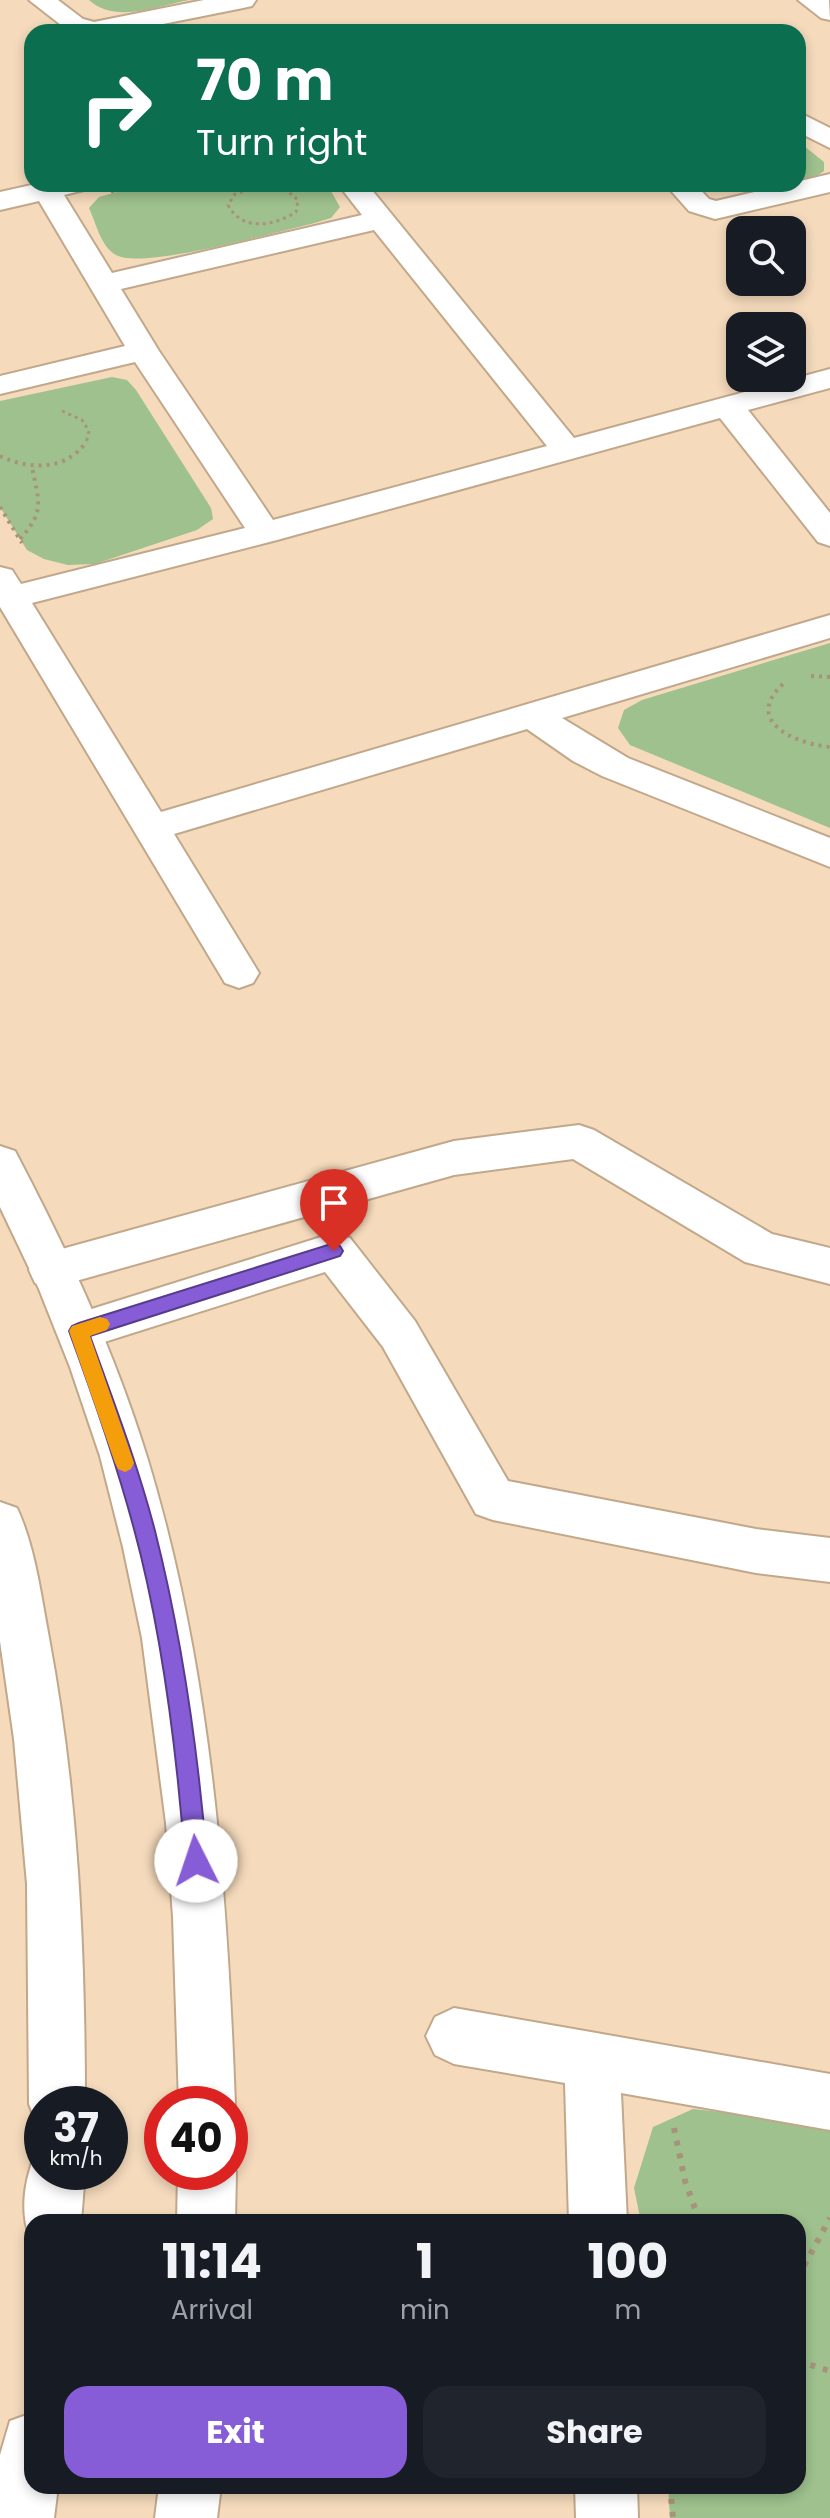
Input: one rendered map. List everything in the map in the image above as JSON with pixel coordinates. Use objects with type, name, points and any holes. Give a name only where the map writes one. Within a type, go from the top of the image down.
[{"type":"street","points":[[42,0],[73,24]]},
{"type":"street","points":[[124,24],[243,0]]},
{"type":"street","points":[[811,0],[830,12]]},
{"type":"street","points":[[806,125],[830,140]]},
{"type":"street","points":[[806,189],[830,183]]},
{"type":"street","points":[[0,201],[39,192]]},
{"type":"street","points":[[63,192],[104,284],[143,351],[265,533]]},
{"type":"street","points":[[358,192],[568,451]]},
{"type":"street","points":[[687,192],[699,205],[715,210],[792,192]]},
{"type":"street","points":[[104,284],[380,220]]},
{"type":"street","points":[[0,385],[143,351]]},
{"type":"street","points":[[239,973],[6,588],[265,533],[830,378]]},
{"type":"street","points":[[729,408],[830,535]]},
{"type":"street","points":[[151,828],[830,626]]},
{"type":"street","points":[[532,715],[586,752],[615,767],[830,853]]},
{"type":"street","points":[[51,1270],[454,1158],[579,1142],[761,1249],[830,1266]]},
{"type":"street","points":[[0,1163],[79,1331],[111,1420],[145,1531],[165,1627],[192,1807],[205,1967],[207,2086]]},
{"type":"street","points":[[79,1331],[334,1251],[399,1334],[493,1499],[756,1551],[830,1560]]},
{"type":"street","points":[[0,1523],[28,1658],[45,1784],[54,1882],[59,2007],[57,2086]]},
{"type":"street","points":[[454,2036],[830,2102]]},
{"type":"street","points":[[592,2059],[598,2214]]},
{"type":"street","points":[[53,2214],[55,2190]]},
{"type":"street","points":[[206,2214],[207,2190]]},
{"type":"street","points":[[23,2518],[26,2494]]},
{"type":"street","points":[[186,2518],[189,2494]]},
{"type":"street","points":[[606,2494],[607,2518]]},
{"type":"path","points":[[239,192],[228,205],[233,216],[260,224],[282,221],[299,206],[298,200],[289,192]]},
{"type":"path","points":[[0,456],[17,465],[32,467],[64,462],[86,447],[90,437],[82,419],[57,409]]},
{"type":"path","points":[[20,540],[37,520],[38,497],[32,467]]},
{"type":"path","points":[[0,507],[27,550]]},
{"type":"path","points":[[801,676],[830,677]]},
{"type":"path","points":[[786,682],[775,690],[769,700],[767,712],[773,724],[798,742],[830,747]]},
{"type":"path","points":[[672,2119],[685,2181],[697,2214]]},
{"type":"path","points":[[806,2262],[830,2218]]},
{"type":"path","points":[[806,2364],[830,2371]]},
{"type":"path","points":[[669,2494],[671,2518]]},
{"type":"green space","points":[[89,0],[189,0],[124,12],[99,7]]},
{"type":"green space","points":[[806,147],[824,162],[824,171],[806,181]]},
{"type":"green space","points":[[117,192],[332,192],[340,207],[331,218],[311,224],[181,254],[131,258],[116,255],[103,241],[89,208],[99,197]]},
{"type":"green space","points":[[112,377],[127,380],[136,390],[211,508],[213,519],[197,530],[95,564],[68,565],[44,559],[27,550],[0,507],[0,401]]},
{"type":"green space","points":[[830,643],[830,828],[630,745],[618,728],[624,710],[642,700]]},
{"type":"green space","points":[[693,2109],[823,2123],[830,2128],[830,2518],[670,2518],[668,2494],[806,2494],[806,2214],[639,2214],[634,2188],[653,2127]]},
{"type":"slow traffic","points":[[100,1324],[79,1331],[125,1463]]},
{"type":"route","points":[[196,1861],[192,1807],[165,1627],[145,1531],[120,1447],[79,1331],[334,1251]]}]
